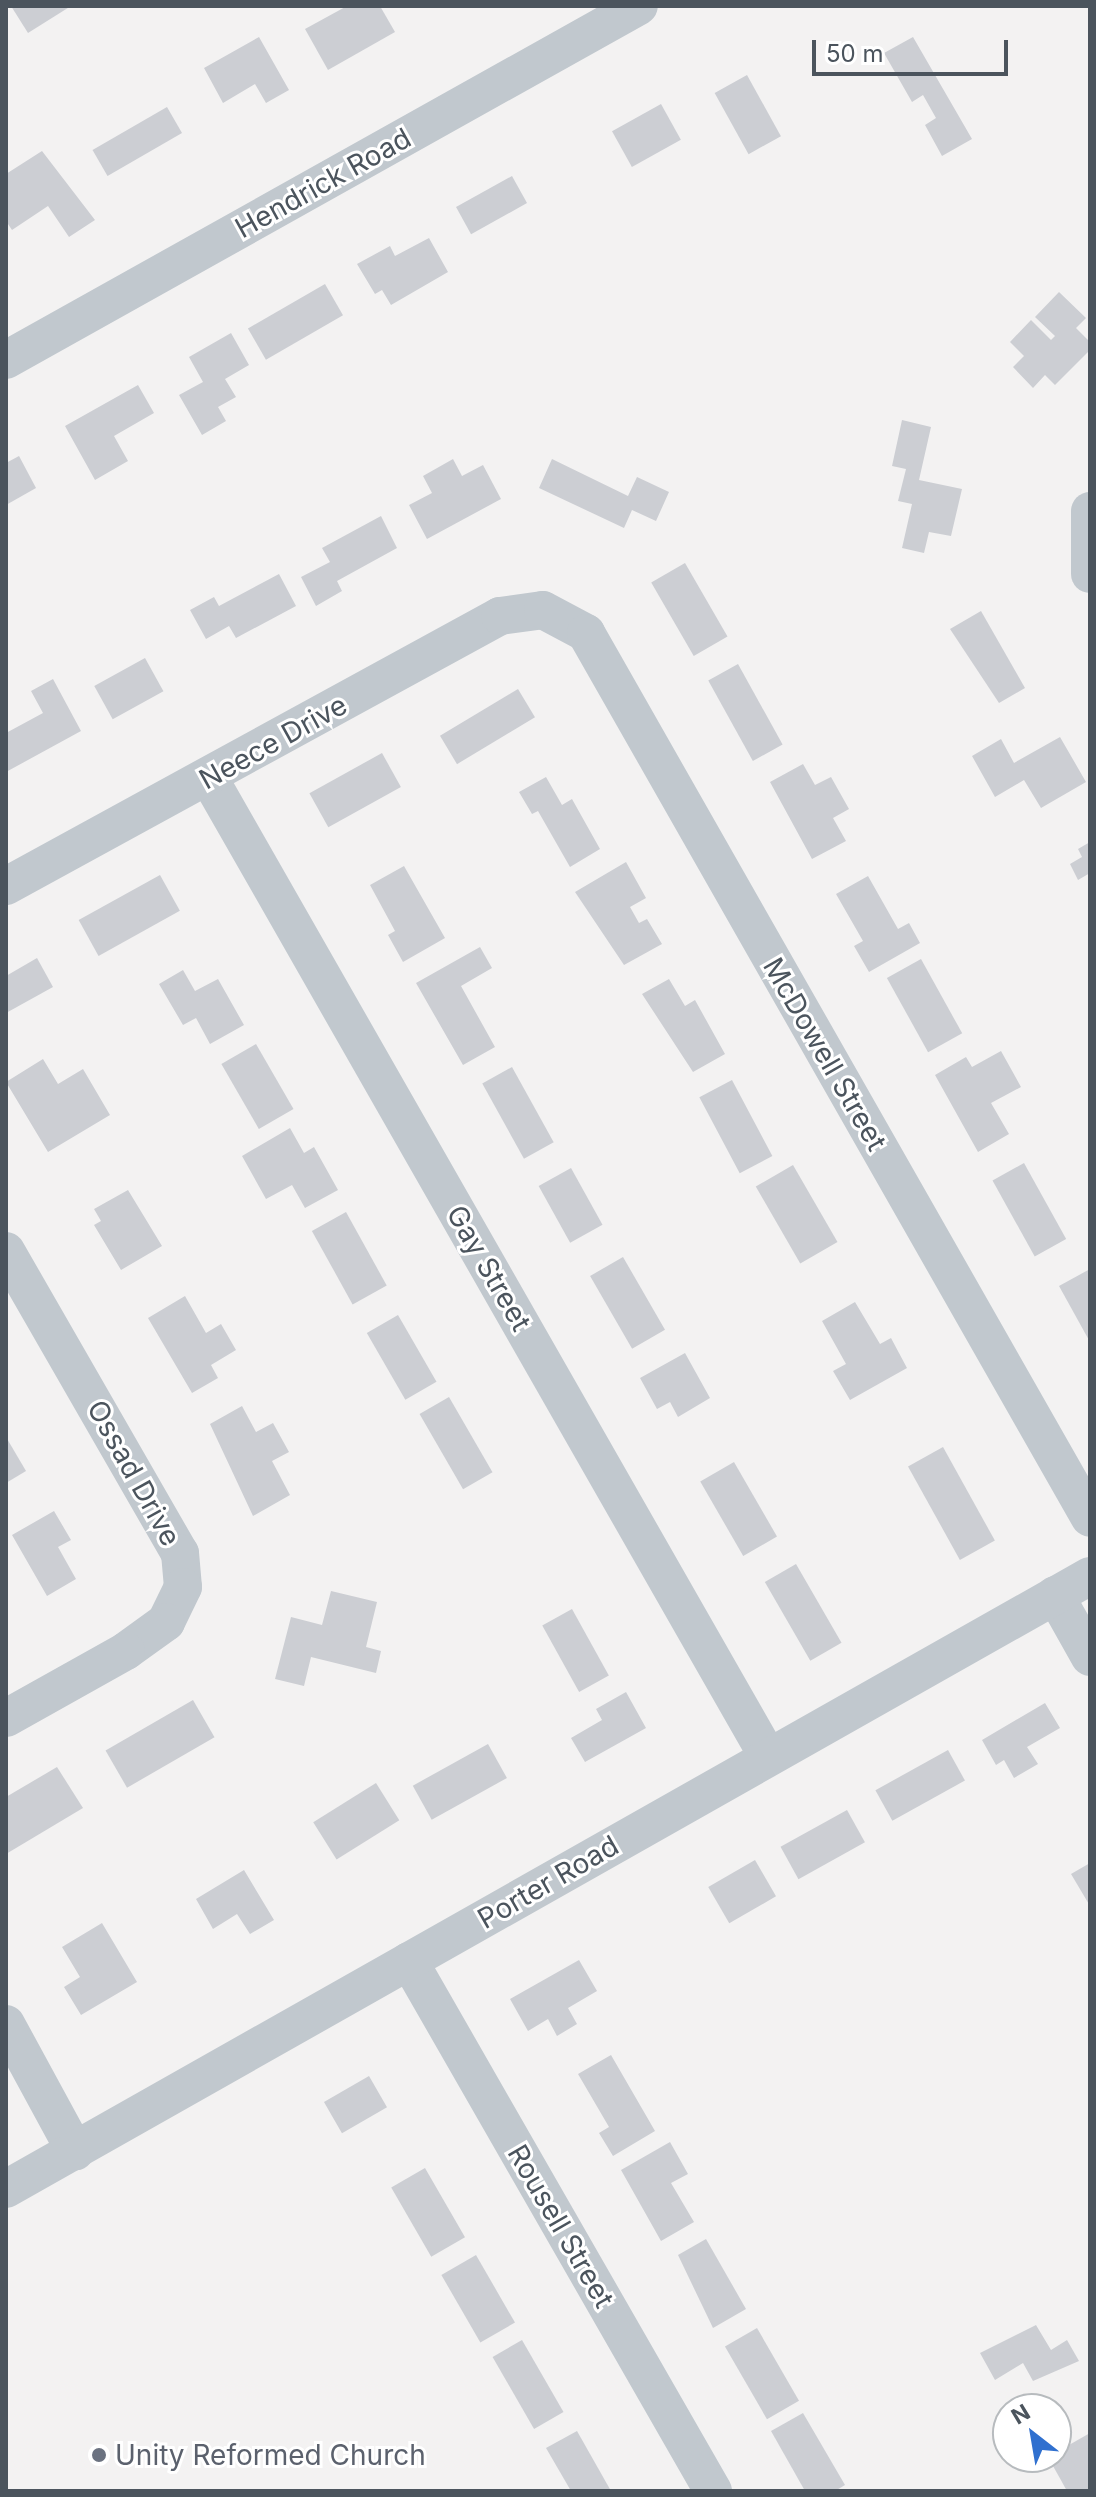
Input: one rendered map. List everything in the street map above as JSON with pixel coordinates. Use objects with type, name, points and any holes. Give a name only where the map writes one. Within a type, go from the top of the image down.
[{"type":"street","name":"Hendrick Road","points":[[6,360],[639,6]]},
{"type":"street","points":[[1090,511],[1090,574]]},
{"type":"street","name":"Neece Drive","points":[[8,880],[209,778],[500,616],[543,610]]},
{"type":"street","name":"McDowell Street","points":[[543,610],[586,633],[1090,1518]]},
{"type":"street","name":"Gay Street","points":[[209,778],[768,1757]]},
{"type":"street","name":"Ossad Drive","points":[[6,1251],[167,1528],[180,1553],[183,1587],[166,1622],[126,1651],[6,1718]]},
{"type":"street","name":"Porter Road","points":[[6,2189],[1090,1576]]},
{"type":"street","points":[[1055,1595],[1090,1657]]},
{"type":"street","name":"Rousell Street","points":[[409,1961],[713,2491]]},
{"type":"street","points":[[6,2024],[75,2151]]},
{"type":"building","points":[[11,6],[71,6],[28,33]]},
{"type":"building","points":[[347,6],[380,6],[395,32],[328,70],[305,29]]},
{"type":"building","points":[[259,37],[289,90],[266,103],[255,84],[223,103],[204,68]]},
{"type":"building","points":[[913,37],[972,139],[942,156],[925,125],[936,118],[923,95],[912,102],[884,53]]},
{"type":"building","points":[[747,75],[781,136],[749,154],[715,93]]},
{"type":"building","points":[[661,104],[681,140],[632,167],[612,131]]},
{"type":"building","points":[[167,107],[182,133],[108,176],[93,150]]},
{"type":"building","points":[[42,151],[95,220],[69,237],[48,206],[12,230],[6,221],[6,174]]},
{"type":"building","points":[[512,176],[527,203],[471,234],[456,207]]},
{"type":"building","points":[[429,238],[448,272],[391,305],[382,290],[375,294],[357,264],[390,246],[395,256]]},
{"type":"building","points":[[325,284],[343,315],[266,360],[248,328]]},
{"type":"building","points":[[1059,292],[1086,318],[1076,328],[1090,342],[1090,350],[1055,385],[1045,375],[1033,388],[1013,367],[1024,356],[1010,342],[1031,320],[1051,340],[1055,336],[1035,317]]},
{"type":"building","points":[[231,333],[249,365],[225,379],[236,397],[218,407],[226,421],[202,435],[179,395],[203,382],[189,357]]},
{"type":"building","points":[[138,385],[154,413],[114,436],[128,461],[95,480],[65,426]]},
{"type":"building","points":[[902,420],[931,427],[919,480],[962,489],[951,536],[929,532],[924,553],[902,548],[912,504],[898,501],[906,469],[892,466]]},
{"type":"building","points":[[19,456],[36,488],[6,505],[6,463]]},
{"type":"building","points":[[453,459],[462,476],[483,465],[501,499],[427,539],[409,505],[432,493],[423,476]]},
{"type":"building","points":[[552,459],[628,496],[637,477],[669,492],[656,521],[632,510],[624,528],[539,488]]},
{"type":"building","points":[[381,516],[397,548],[337,581],[342,591],[316,606],[301,577],[330,562],[322,548]]},
{"type":"building","points":[[685,563],[728,637],[694,656],[651,582]]},
{"type":"building","points":[[279,574],[296,606],[236,638],[229,626],[206,639],[190,610],[214,597],[219,606]]},
{"type":"building","points":[[981,611],[1025,688],[999,703],[950,629]]},
{"type":"building","points":[[145,658],[163,691],[113,719],[94,686]]},
{"type":"building","points":[[738,664],[783,744],[753,761],[708,680]]},
{"type":"building","points":[[53,679],[81,731],[6,772],[6,733],[43,713],[31,691]]},
{"type":"building","points":[[518,689],[535,717],[457,764],[440,736]]},
{"type":"building","points":[[1060,737],[1086,782],[1041,808],[1024,780],[995,797],[972,756],[1001,739],[1014,763]]},
{"type":"building","points":[[382,753],[401,787],[328,827],[309,793]]},
{"type":"building","points":[[803,764],[815,785],[831,777],[849,809],[833,818],[846,841],[812,859],[770,782]]},
{"type":"building","points":[[546,777],[562,805],[572,799],[600,849],[570,867],[538,811],[532,814],[519,792]]},
{"type":"building","points":[[1090,842],[1090,873],[1078,880],[1070,864],[1082,857],[1078,849]]},
{"type":"building","points":[[626,862],[646,898],[630,907],[639,923],[647,919],[662,944],[624,965],[575,892]]},
{"type":"building","points":[[404,866],[445,938],[403,962],[388,935],[395,931],[370,885]]},
{"type":"building","points":[[160,875],[180,911],[99,956],[79,920]]},
{"type":"building","points":[[868,876],[898,929],[909,923],[920,943],[869,972],[854,946],[863,941],[836,894]]},
{"type":"building","points":[[480,947],[492,968],[461,986],[495,1047],[463,1065],[416,983]]},
{"type":"building","points":[[37,958],[53,987],[6,1013],[6,976]]},
{"type":"building","points":[[921,959],[962,1033],[928,1052],[887,978]]},
{"type":"building","points":[[183,970],[195,991],[218,979],[244,1025],[210,1044],[196,1018],[183,1025],[159,984]]},
{"type":"building","points":[[669,979],[685,1006],[695,1000],[725,1054],[693,1072],[642,994]]},
{"type":"building","points":[[256,1044],[293,1109],[259,1129],[221,1064]]},
{"type":"building","points":[[1001,1051],[1021,1087],[991,1103],[1009,1134],[978,1152],[935,1075],[966,1057],[972,1067]]},
{"type":"building","points":[[43,1059],[58,1084],[83,1069],[110,1115],[48,1152],[6,1082]]},
{"type":"building","points":[[512,1067],[554,1142],[524,1159],[482,1083]]},
{"type":"building","points":[[732,1080],[772,1156],[740,1173],[699,1097]]},
{"type":"building","points":[[290,1128],[304,1153],[314,1147],[338,1190],[305,1208],[292,1185],[266,1199],[242,1156]]},
{"type":"building","points":[[1024,1163],[1066,1239],[1035,1257],[993,1180]]},
{"type":"building","points":[[793,1165],[838,1242],[800,1264],[756,1186]]},
{"type":"building","points":[[571,1168],[603,1225],[570,1243],[539,1186]]},
{"type":"building","points":[[128,1190],[162,1246],[121,1270],[94,1225],[101,1221],[94,1209]]},
{"type":"building","points":[[346,1212],[387,1285],[353,1304],[312,1231]]},
{"type":"building","points":[[623,1257],[665,1330],[632,1349],[590,1276]]},
{"type":"building","points":[[1090,1269],[1090,1342],[1059,1286]]},
{"type":"building","points":[[185,1296],[206,1333],[221,1324],[236,1350],[211,1365],[218,1378],[192,1393],[148,1318]]},
{"type":"building","points":[[855,1302],[880,1344],[891,1338],[907,1368],[850,1400],[833,1371],[846,1364],[822,1321]]},
{"type":"building","points":[[398,1315],[436,1382],[405,1400],[367,1333]]},
{"type":"building","points":[[685,1353],[710,1398],[678,1417],[670,1402],[657,1409],[640,1378]]},
{"type":"building","points":[[449,1397],[492,1472],[463,1489],[420,1414]]},
{"type":"building","points":[[242,1406],[256,1432],[273,1423],[289,1452],[272,1461],[290,1495],[253,1516],[210,1424]]},
{"type":"building","points":[[6,1437],[26,1471],[6,1483]]},
{"type":"building","points":[[943,1447],[995,1541],[960,1560],[908,1466]]},
{"type":"building","points":[[734,1462],[777,1536],[743,1556],[700,1482]]},
{"type":"building","points":[[54,1511],[71,1540],[58,1547],[76,1579],[47,1596],[12,1535]]},
{"type":"building","points":[[796,1564],[842,1643],[810,1661],[765,1582]]},
{"type":"building","points":[[331,1591],[377,1602],[366,1647],[381,1651],[376,1673],[311,1657],[304,1686],[275,1679],[291,1617],[322,1625]]},
{"type":"building","points":[[572,1609],[609,1675],[579,1692],[542,1625]]},
{"type":"building","points":[[626,1692],[646,1728],[585,1762],[571,1738],[602,1720],[596,1709]]},
{"type":"building","points":[[193,1700],[214,1737],[127,1788],[106,1750]]},
{"type":"building","points":[[1045,1703],[1060,1728],[1027,1747],[1038,1764],[1014,1778],[1004,1760],[996,1765],[982,1740]]},
{"type":"building","points":[[488,1744],[507,1778],[432,1820],[413,1786]]},
{"type":"building","points":[[948,1750],[965,1781],[892,1821],[875,1790]]},
{"type":"building","points":[[57,1767],[83,1808],[6,1854],[6,1797]]},
{"type":"building","points":[[376,1783],[399,1820],[337,1860],[313,1822]]},
{"type":"building","points":[[847,1810],[865,1842],[798,1879],[781,1847]]},
{"type":"building","points":[[755,1860],[776,1896],[729,1923],[708,1887]]},
{"type":"building","points":[[1090,1863],[1090,1906],[1071,1874]]},
{"type":"building","points":[[244,1870],[274,1920],[250,1934],[237,1914],[213,1929],[196,1899]]},
{"type":"building","points":[[102,1923],[137,1982],[81,2015],[64,1987],[80,1977],[62,1947]]},
{"type":"building","points":[[579,1960],[597,1991],[568,2008],[577,2024],[557,2036],[548,2019],[528,2031],[510,1999]]},
{"type":"building","points":[[611,2055],[655,2131],[613,2156],[599,2133],[609,2127],[578,2074]]},
{"type":"building","points":[[369,2076],[387,2107],[342,2133],[324,2102]]},
{"type":"building","points":[[670,2142],[688,2174],[671,2183],[694,2222],[661,2241],[621,2170]]},
{"type":"building","points":[[425,2168],[465,2237],[431,2257],[391,2188]]},
{"type":"building","points":[[706,2239],[746,2309],[713,2328],[678,2255]]},
{"type":"building","points":[[476,2255],[515,2323],[480,2343],[441,2275]]},
{"type":"building","points":[[1036,2325],[1051,2350],[1067,2340],[1079,2361],[1033,2381],[1023,2363],[995,2380],[980,2353]]},
{"type":"building","points":[[757,2328],[799,2401],[767,2419],[725,2346]]},
{"type":"building","points":[[522,2340],[564,2412],[534,2429],[493,2357]]},
{"type":"building","points":[[803,2413],[845,2485],[835,2491],[805,2491],[771,2431]]},
{"type":"building","points":[[577,2431],[611,2491],[571,2491],[546,2448]]},
{"type":"building","points":[[1090,2433],[1090,2491],[1067,2491],[1057,2473],[1072,2473],[1072,2443]]},
{"type":"place","name":"Unity Reformed Church","points":[[99,2455]]}]
